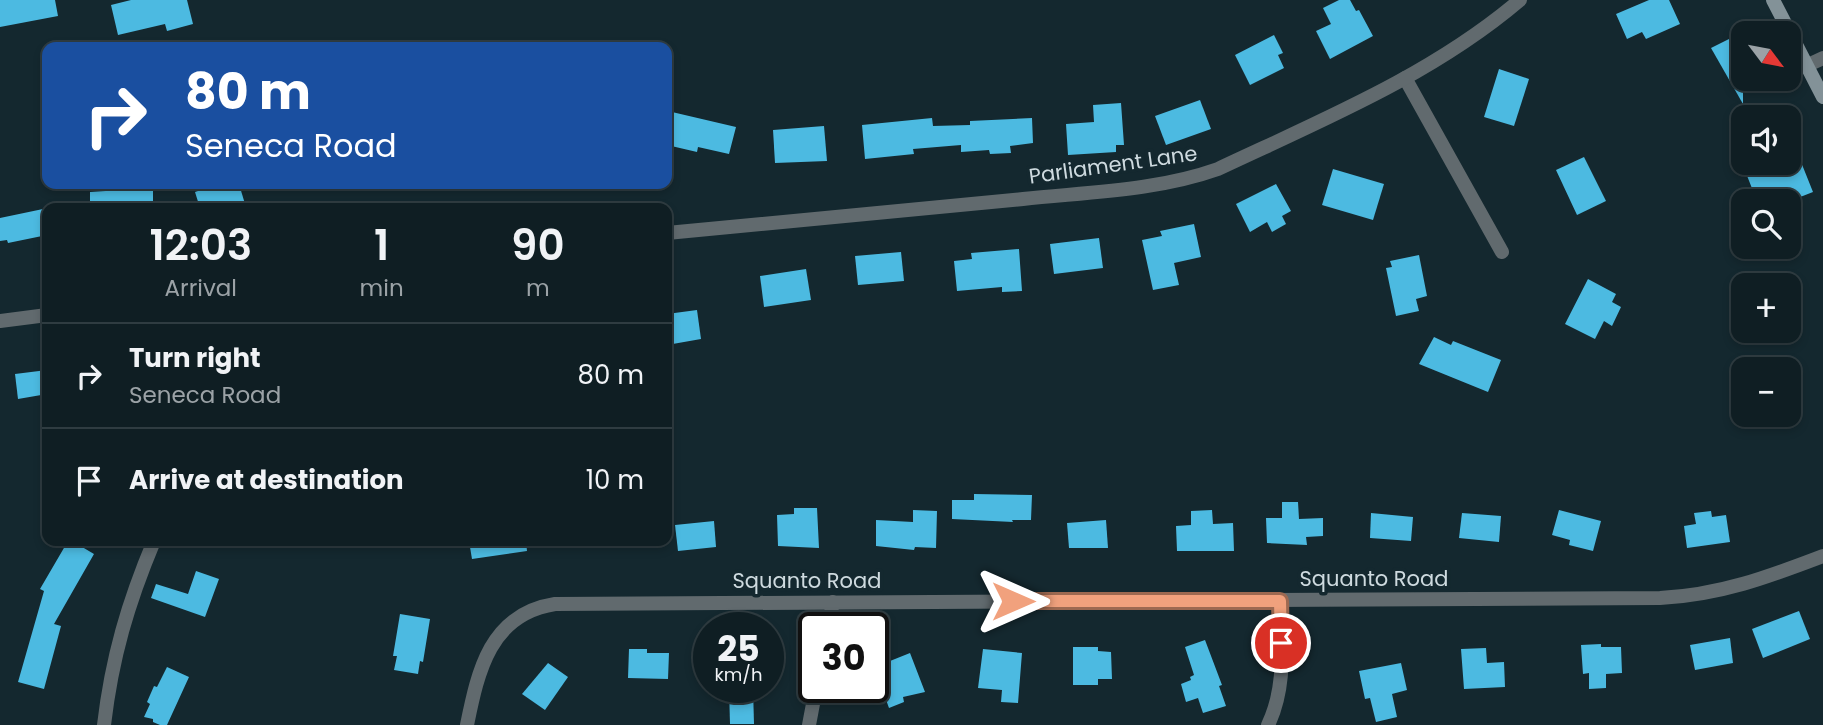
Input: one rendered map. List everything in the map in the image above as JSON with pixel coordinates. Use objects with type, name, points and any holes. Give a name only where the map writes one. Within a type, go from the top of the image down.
[{"type":"street","name":"Parliament Lane","points":[[672,233],[1091,192],[1195,178],[1230,164],[1405,78],[1480,31],[1520,0]]},
{"type":"street","points":[[1773,0],[1823,97]]},
{"type":"street","points":[[1808,65],[1823,58]]},
{"type":"street","points":[[1405,78],[1502,252]]},
{"type":"street","points":[[0,321],[42,316]]},
{"type":"street","points":[[104,725],[112,672],[125,616],[152,546]]},
{"type":"street","name":"Squanto Road","points":[[467,725],[483,660],[505,629],[531,610],[568,603],[1680,597],[1737,587],[1823,556]]},
{"type":"street","points":[[1268,725],[1277,702],[1281,680],[1280,601]]},
{"type":"street","points":[[831,612],[833,602]]},
{"type":"street","points":[[808,725],[813,703]]},
{"type":"building","points":[[0,0],[55,0],[58,16],[0,27]]},
{"type":"building","points":[[131,0],[187,0],[193,24],[167,31],[165,24],[118,35],[111,5]]},
{"type":"building","points":[[1339,0],[1350,0],[1356,11],[1359,10],[1373,36],[1330,59],[1316,31],[1331,24],[1323,8]]},
{"type":"building","points":[[1649,0],[1669,0],[1680,24],[1646,39],[1642,32],[1627,39],[1616,14]]},
{"type":"building","points":[[1274,35],[1283,53],[1278,55],[1284,68],[1250,85],[1235,55]]},
{"type":"building","points":[[1731,38],[1731,83],[1711,48]]},
{"type":"building","points":[[1499,69],[1529,79],[1514,126],[1484,117]]},
{"type":"building","points":[[1736,91],[1743,91],[1743,104]]},
{"type":"building","points":[[1200,100],[1211,129],[1166,145],[1155,116]]},
{"type":"building","points":[[1121,103],[1124,145],[1116,145],[1116,152],[1068,155],[1066,124],[1094,122],[1093,105]]},
{"type":"building","points":[[672,112],[736,127],[729,154],[698,147],[697,152],[672,146]]},
{"type":"building","points":[[932,118],[933,126],[1032,118],[1033,143],[1010,146],[1011,153],[990,154],[989,150],[961,152],[961,145],[913,149],[914,154],[865,159],[862,125]]},
{"type":"building","points":[[824,126],[827,161],[775,163],[773,130]]},
{"type":"building","points":[[1584,157],[1606,201],[1577,215],[1556,170]]},
{"type":"building","points":[[1801,162],[1813,192],[1801,197],[1801,189],[1752,189],[1747,175],[1801,175]]},
{"type":"building","points":[[1333,169],[1384,184],[1373,220],[1322,205]]},
{"type":"building","points":[[1276,184],[1291,211],[1282,216],[1286,224],[1272,232],[1267,222],[1250,232],[1236,204]]},
{"type":"building","points":[[153,189],[153,203],[90,203],[90,192]]},
{"type":"building","points":[[204,189],[240,189],[245,203],[198,203],[195,192]]},
{"type":"building","points":[[42,209],[42,236],[8,243],[7,240],[0,241],[0,218]]},
{"type":"building","points":[[1194,224],[1201,257],[1174,263],[1179,285],[1153,290],[1142,240],[1162,236],[1160,231]]},
{"type":"building","points":[[1099,238],[1103,268],[1054,274],[1050,244]]},
{"type":"building","points":[[1019,249],[1022,291],[1002,292],[1002,287],[957,291],[954,261],[972,259],[971,253]]},
{"type":"building","points":[[901,252],[904,281],[858,285],[855,256]]},
{"type":"building","points":[[1419,255],[1427,296],[1416,299],[1419,311],[1396,316],[1386,268],[1392,267],[1390,261]]},
{"type":"building","points":[[806,269],[811,300],[764,307],[760,276]]},
{"type":"building","points":[[1588,279],[1616,294],[1612,302],[1621,307],[1612,326],[1604,321],[1595,339],[1565,324]]},
{"type":"building","points":[[697,310],[701,339],[672,344],[672,313]]},
{"type":"building","points":[[1434,337],[1451,345],[1453,341],[1501,360],[1488,392],[1419,364]]},
{"type":"building","points":[[42,371],[42,395],[18,399],[15,374]]},
{"type":"building","points":[[974,494],[1032,495],[1031,520],[1012,520],[1013,522],[952,519],[952,500],[974,500]]},
{"type":"building","points":[[1282,502],[1298,502],[1299,519],[1323,518],[1323,536],[1306,537],[1307,545],[1267,543],[1266,518],[1282,518]]},
{"type":"building","points":[[794,508],[817,508],[819,548],[778,546],[777,515],[794,514]]},
{"type":"building","points":[[913,510],[937,511],[936,548],[915,547],[914,550],[876,546],[876,520],[913,522]]},
{"type":"building","points":[[1212,510],[1213,524],[1233,523],[1234,551],[1177,551],[1176,526],[1191,525],[1191,511]]},
{"type":"building","points":[[1559,510],[1601,521],[1593,551],[1569,545],[1570,540],[1552,535]]},
{"type":"building","points":[[1711,511],[1712,517],[1726,515],[1730,542],[1687,548],[1684,526],[1696,524],[1694,513]]},
{"type":"building","points":[[1371,513],[1413,517],[1411,541],[1370,538]]},
{"type":"building","points":[[1462,513],[1501,516],[1499,542],[1459,538]]},
{"type":"building","points":[[1106,520],[1108,548],[1069,548],[1067,523]]},
{"type":"building","points":[[714,521],[716,547],[678,551],[675,525]]},
{"type":"building","points":[[65,546],[80,546],[94,554],[54,624],[61,626],[44,689],[18,682],[44,591],[40,589]]},
{"type":"building","points":[[470,546],[526,546],[527,551],[472,559]]},
{"type":"building","points":[[196,571],[219,579],[205,617],[151,598],[156,584],[188,594]]},
{"type":"building","points":[[1799,611],[1810,639],[1763,658],[1752,629]]},
{"type":"building","points":[[400,614],[430,619],[423,662],[420,661],[418,674],[394,670],[397,656],[393,656]]},
{"type":"building","points":[[1730,638],[1733,663],[1695,670],[1690,645]]},
{"type":"building","points":[[1205,640],[1222,685],[1219,686],[1226,706],[1203,713],[1198,698],[1186,702],[1181,684],[1191,680],[1190,677],[1194,675],[1185,647]]},
{"type":"building","points":[[1601,644],[1601,647],[1621,647],[1622,673],[1606,674],[1606,688],[1589,689],[1589,673],[1583,674],[1581,645]]},
{"type":"building","points":[[1073,647],[1098,647],[1098,651],[1111,652],[1112,679],[1098,679],[1098,685],[1073,685]]},
{"type":"building","points":[[1486,648],[1487,663],[1504,662],[1505,687],[1464,689],[1461,649]]},
{"type":"building","points":[[629,649],[647,649],[647,653],[669,653],[668,679],[628,678]]},
{"type":"building","points":[[983,649],[1022,653],[1018,703],[1001,702],[1002,690],[978,688]]},
{"type":"building","points":[[910,653],[925,692],[903,697],[904,702],[889,708],[889,657],[890,661]]},
{"type":"building","points":[[548,663],[568,677],[545,710],[522,694]]},
{"type":"building","points":[[1401,663],[1407,690],[1392,694],[1397,717],[1376,722],[1370,698],[1365,699],[1359,671]]},
{"type":"building","points":[[167,667],[189,677],[167,725],[160,725],[153,722],[153,719],[144,717],[154,686],[157,687]]},
{"type":"building","points":[[729,703],[753,703],[754,724],[730,724]]},
{"type":"route","points":[[1013,601],[1280,601],[1281,643]]}]
